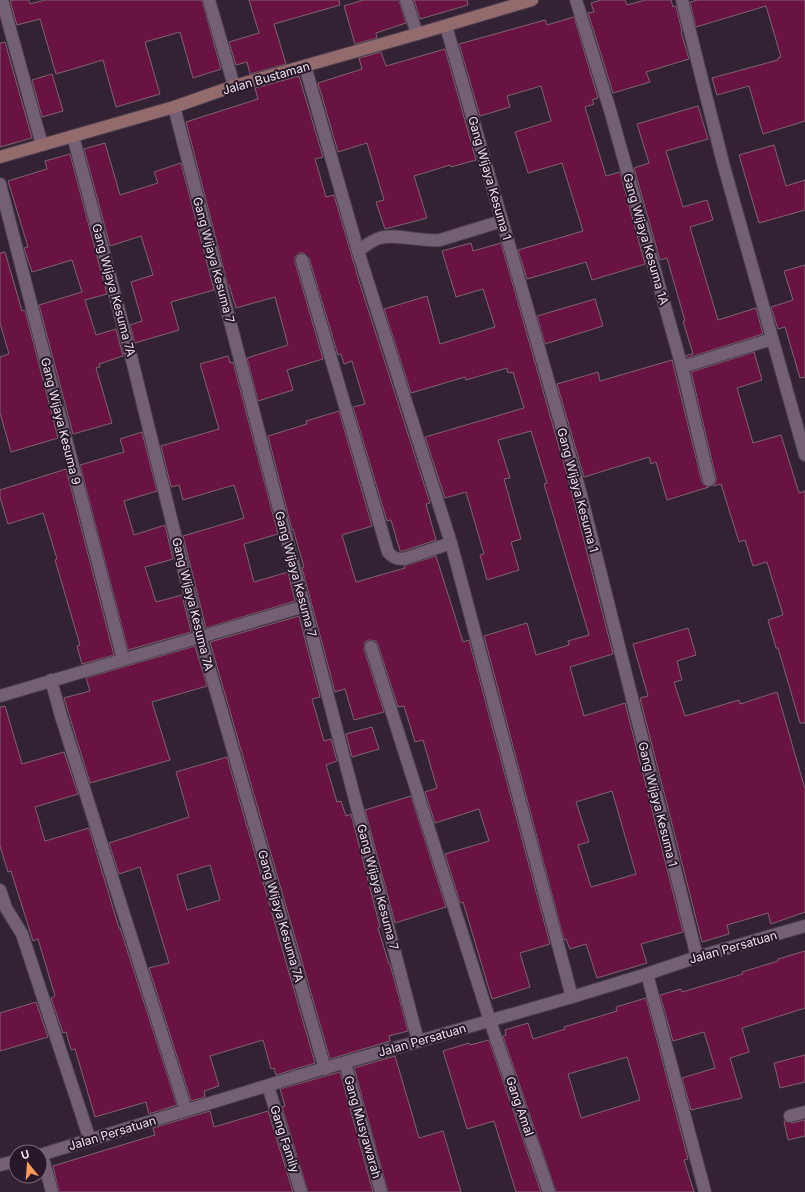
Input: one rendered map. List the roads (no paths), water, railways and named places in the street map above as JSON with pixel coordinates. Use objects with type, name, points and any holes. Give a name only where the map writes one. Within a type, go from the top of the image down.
[{"type":"main road","name":"Jalan Bustaman","points":[[0,157],[174,107],[234,86],[532,0]]},
{"type":"street","points":[[2,0],[42,145]]},
{"type":"street","points":[[208,0],[234,86]]},
{"type":"street","points":[[406,0],[417,34]]},
{"type":"street","name":"Gang Wijaya Kesuma 1A","points":[[576,0],[612,118],[682,367],[709,480]]},
{"type":"street","points":[[682,0],[723,164],[805,455]]},
{"type":"street","name":"Gang Wijaya Kesuma 1","points":[[446,26],[580,491],[697,957]]},
{"type":"street","points":[[305,66],[358,251],[451,542],[572,996]]},
{"type":"street","name":"Gang Wijaya Kesuma 7","points":[[174,107],[418,1041]]},
{"type":"street","name":"Gang Wijaya Kesuma 7A","points":[[73,136],[131,356],[200,636],[325,1069]]},
{"type":"street","name":"Gang Wijaya Kesuma 9","points":[[0,184],[123,659]]},
{"type":"street","points":[[358,251],[371,242],[386,236],[429,241],[440,240],[502,221]]},
{"type":"street","points":[[302,260],[388,552],[392,557],[404,559],[451,542]]},
{"type":"street","points":[[682,367],[772,339]]},
{"type":"street","points":[[0,696],[305,606]]},
{"type":"street","name":"Gang Amal","points":[[371,647],[490,1021],[549,1192]]},
{"type":"street","points":[[51,680],[61,716],[186,1110]]},
{"type":"street","points":[[0,890],[6,908],[22,934],[90,1140]]},
{"type":"street","name":"Jalan Persatuan","points":[[48,1153],[186,1110],[490,1021],[647,974],[697,957],[805,926]]},
{"type":"street","points":[[647,974],[705,1192]]},
{"type":"street","name":"Gang Musyawarah","points":[[345,1063],[381,1192]]},
{"type":"street","name":"Gang Family","points":[[268,1086],[301,1192]]},
{"type":"street","points":[[790,1116],[805,1112]]},
{"type":"street","points":[[48,1179],[52,1192]]}]
